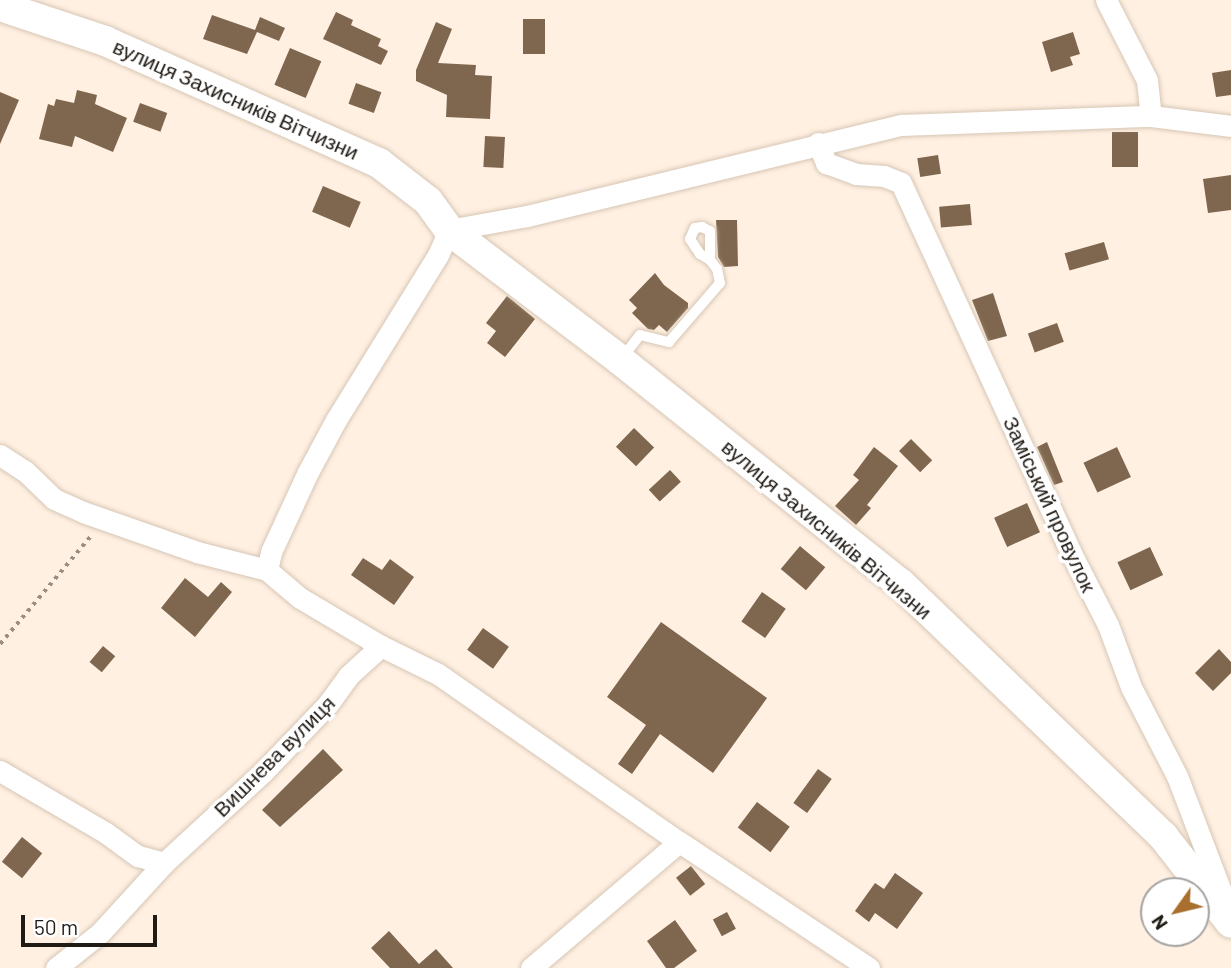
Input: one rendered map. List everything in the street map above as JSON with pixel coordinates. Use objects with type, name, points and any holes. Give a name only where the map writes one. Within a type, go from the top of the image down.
[{"type":"street","points":[[1106,0],[1147,80],[1151,117]]},
{"type":"street","name":"вулиця Захисників Вітчизни","points":[[0,6],[33,7],[379,163],[428,201],[449,230],[620,360],[901,584],[1163,836],[1231,921]]},
{"type":"street","points":[[267,570],[271,552],[313,461],[438,255],[449,230],[527,216],[818,143],[901,125],[1151,117],[1231,126]]},
{"type":"street","name":"Заміський провулок","points":[[818,143],[826,163],[856,174],[884,176],[901,183],[1072,555],[1108,625],[1130,687],[1177,776],[1231,921]]},
{"type":"street","points":[[0,455],[25,471],[54,499],[197,552],[267,570],[300,598],[381,646],[438,674],[679,842],[869,968]]},
{"type":"street","name":"Вишнева вулиця","points":[[57,968],[100,933],[164,863],[263,772],[328,704],[348,676],[381,646]]},
{"type":"street","points":[[0,771],[106,832],[138,856],[164,863]]},
{"type":"street","points":[[531,968],[679,842]]},
{"type":"lane","points":[[620,360],[640,334],[669,342],[720,283],[720,276],[710,260]]},
{"type":"path","points":[[0,644],[105,519]]},
{"type":"building","points":[[336,12],[353,20],[351,25],[381,39],[378,46],[388,51],[381,65],[323,39]]},
{"type":"building","points":[[212,15],[255,30],[260,17],[285,28],[279,41],[257,32],[247,54],[203,39]]},
{"type":"building","points":[[523,19],[545,19],[545,54],[523,54]]},
{"type":"building","points":[[436,22],[452,29],[438,63],[476,65],[475,75],[492,76],[490,119],[446,117],[447,95],[416,81],[416,70]]},
{"type":"building","points":[[1073,32],[1080,54],[1070,57],[1073,65],[1051,72],[1042,42]]},
{"type":"building","points":[[290,48],[321,61],[306,98],[274,85]]},
{"type":"building","points":[[1231,70],[1231,95],[1216,97],[1212,73]]},
{"type":"building","points":[[356,83],[381,92],[374,113],[348,104]]},
{"type":"building","points":[[77,90],[97,95],[95,104],[127,118],[113,152],[75,136],[72,147],[39,139],[48,104],[54,106],[56,99],[74,103]]},
{"type":"building","points":[[0,92],[19,100],[0,144]]},
{"type":"building","points":[[140,103],[167,113],[160,132],[133,122]]},
{"type":"building","points":[[1112,132],[1138,132],[1138,167],[1112,167]]},
{"type":"building","points":[[485,136],[505,137],[503,168],[483,167]]},
{"type":"building","points":[[938,155],[941,174],[920,177],[917,158]]},
{"type":"building","points":[[1231,175],[1231,210],[1208,213],[1203,179]]},
{"type":"building","points":[[323,186],[361,202],[350,228],[312,212]]},
{"type":"building","points":[[970,204],[972,225],[941,228],[939,207]]},
{"type":"building","points":[[716,220],[737,220],[738,266],[724,267],[718,257]]},
{"type":"building","points":[[1104,242],[1109,259],[1070,271],[1065,253]]},
{"type":"building","points":[[655,273],[664,285],[688,303],[688,308],[667,332],[659,325],[654,330],[648,329],[632,313],[637,308],[629,300]]},
{"type":"building","points":[[993,293],[1007,336],[988,341],[972,300]]},
{"type":"building","points":[[507,296],[535,319],[505,357],[487,343],[496,331],[486,323]]},
{"type":"building","points":[[1057,323],[1064,342],[1035,352],[1028,334]]},
{"type":"building","points":[[634,428],[654,447],[636,466],[616,447]]},
{"type":"building","points":[[911,439],[932,460],[920,472],[899,451]]},
{"type":"building","points":[[1047,442],[1063,482],[1054,485],[1037,447]]},
{"type":"building","points":[[874,447],[898,466],[867,505],[871,508],[856,525],[835,506],[859,480],[853,475]]},
{"type":"building","points":[[1117,447],[1131,477],[1097,493],[1083,463]]},
{"type":"building","points":[[670,470],[681,482],[660,501],[649,490]]},
{"type":"building","points":[[1027,503],[1040,532],[1007,547],[994,518]]},
{"type":"building","points":[[800,546],[825,567],[806,590],[781,569]]},
{"type":"building","points":[[1150,547],[1163,575],[1130,590],[1117,562]]},
{"type":"building","points":[[363,558],[382,570],[390,559],[414,577],[394,605],[351,575]]},
{"type":"building","points":[[185,578],[208,597],[221,582],[232,592],[195,637],[161,608]]},
{"type":"building","points":[[762,592],[786,609],[765,638],[741,621]]},
{"type":"building","points":[[661,622],[767,698],[713,773],[660,734],[632,774],[618,764],[646,725],[607,697]]},
{"type":"building","points":[[483,628],[509,647],[493,669],[467,650]]},
{"type":"building","points":[[103,646],[115,656],[102,672],[90,662]]},
{"type":"building","points":[[1219,649],[1231,662],[1231,673],[1213,691],[1195,673]]},
{"type":"building","points":[[323,749],[343,770],[280,827],[262,810]]},
{"type":"building","points":[[818,769],[832,779],[807,813],[793,803]]},
{"type":"building","points":[[757,802],[790,827],[770,852],[738,828]]},
{"type":"building","points":[[22,837],[42,853],[22,878],[2,862]]},
{"type":"building","points":[[691,866],[705,884],[690,896],[676,878]]},
{"type":"building","points":[[895,873],[923,893],[897,929],[875,913],[869,922],[855,911],[875,883],[884,889]]},
{"type":"building","points":[[727,912],[736,929],[722,936],[713,920]]},
{"type":"building","points":[[675,920],[697,951],[674,968],[666,968],[647,941]]},
{"type":"building","points":[[389,931],[419,964],[436,949],[453,968],[390,968],[371,948]]}]
